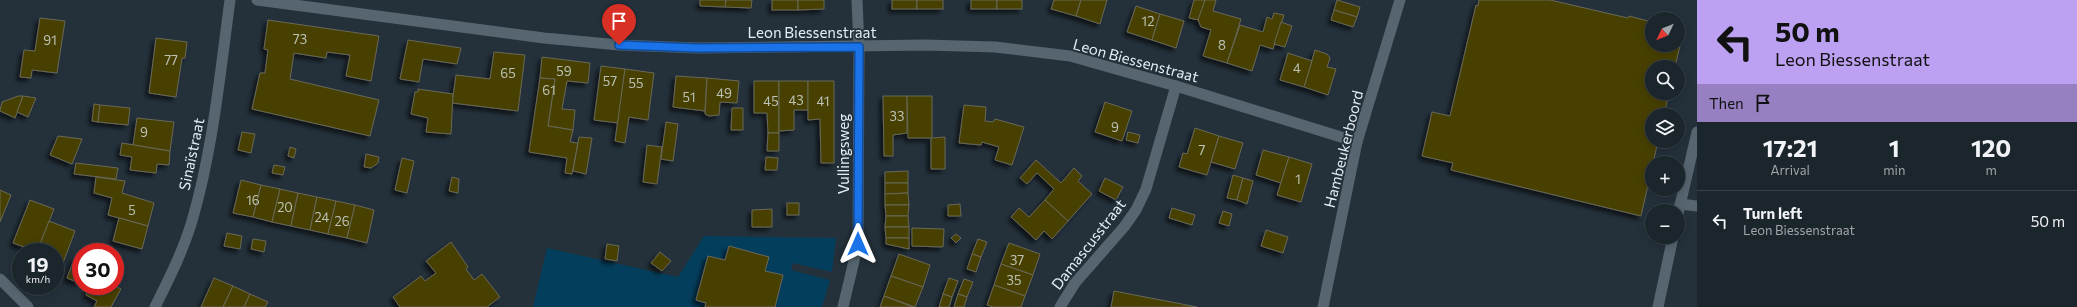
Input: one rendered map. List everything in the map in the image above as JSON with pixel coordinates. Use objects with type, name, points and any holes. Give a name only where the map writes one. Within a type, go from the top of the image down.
[{"type":"street","name":"Sinaïstraat","points":[[155,307],[178,259],[192,220],[213,131],[230,0]]},
{"type":"street","name":"Leon Biessenstraat","points":[[256,0],[544,38],[619,45],[698,48],[925,45],[995,47],[1070,56],[1176,86],[1357,142]]},
{"type":"street","name":"Vullingsweg","points":[[843,307],[858,244],[859,47],[857,0]]},
{"type":"street","name":"Hambeukerboord","points":[[1323,307],[1357,142],[1400,0]]},
{"type":"street","name":"Damascusstraat","points":[[1060,307],[1075,283],[1124,227],[1136,210],[1146,189],[1176,86]]},
{"type":"street","points":[[1680,204],[1697,132]]},
{"type":"street","points":[[1685,208],[1697,206]]},
{"type":"street","points":[[1658,307],[1672,244]]},
{"type":"street","points":[[0,279],[28,307]]},
{"type":"shaded area","points":[[704,236],[836,238],[832,272],[793,263],[791,270],[830,280],[822,307],[775,307],[783,275],[765,271],[768,257],[729,246],[725,260],[708,256],[697,300],[706,303],[705,307],[533,307],[547,248],[678,277]]},
{"type":"building","points":[[700,0],[726,0],[725,7],[700,6]]},
{"type":"building","points":[[726,0],[752,0],[751,8],[725,7]]},
{"type":"building","points":[[772,0],[798,0],[798,10],[772,10]]},
{"type":"building","points":[[798,0],[824,0],[824,9],[798,10]]},
{"type":"building","points":[[892,0],[917,0],[917,9],[892,9]]},
{"type":"building","points":[[917,0],[943,0],[943,9],[917,9]]},
{"type":"building","points":[[971,0],[997,0],[997,9],[971,9]]},
{"type":"building","points":[[997,0],[1022,0],[1022,9],[997,9]]},
{"type":"building","points":[[1054,0],[1081,0],[1076,16],[1051,9]]},
{"type":"building","points":[[1081,0],[1107,0],[1100,24],[1076,16]]},
{"type":"building","points":[[1194,0],[1205,0],[1199,20],[1189,18]]},
{"type":"building","points":[[1205,0],[1216,0],[1213,11],[1241,19],[1227,63],[1203,56],[1211,30],[1201,27],[1198,20]]},
{"type":"building","points":[[1337,0],[1360,7],[1357,17],[1334,10]]},
{"type":"building","points":[[1479,0],[1550,0],[1628,18],[1629,16],[1645,20],[1645,52],[1679,52],[1677,60],[1645,60],[1645,100],[1667,100],[1666,108],[1645,108],[1645,148],[1656,148],[1655,156],[1645,156],[1646,196],[1641,216],[1451,170],[1453,163],[1422,156],[1432,112],[1450,116],[1476,5],[1478,6]]},
{"type":"building","points":[[1136,6],[1160,14],[1152,40],[1127,32]]},
{"type":"building","points":[[1334,10],[1357,17],[1353,27],[1331,20]]},
{"type":"building","points":[[1274,13],[1284,15],[1273,49],[1260,45],[1252,71],[1227,63],[1240,25],[1263,32],[1267,17],[1272,19]]},
{"type":"building","points":[[1160,14],[1184,21],[1176,48],[1152,40]]},
{"type":"building","points":[[40,18],[65,21],[57,73],[32,70],[31,78],[20,77],[24,50],[35,51]]},
{"type":"building","points":[[268,20],[379,36],[371,81],[346,76],[350,55],[327,52],[326,58],[294,53],[290,79],[379,100],[370,136],[252,109],[260,73],[265,73],[268,50],[264,49]]},
{"type":"building","points":[[1281,22],[1292,26],[1285,47],[1274,44]]},
{"type":"building","points":[[156,38],[187,42],[185,58],[182,58],[176,97],[149,93]]},
{"type":"building","points":[[408,40],[461,48],[457,64],[423,59],[419,82],[400,79]]},
{"type":"building","points":[[1315,50],[1327,54],[1330,58],[1327,67],[1336,69],[1328,95],[1304,87]]},
{"type":"building","points":[[494,52],[525,55],[518,111],[452,103],[456,75],[490,79]]},
{"type":"building","points":[[1288,53],[1312,61],[1304,87],[1280,80]]},
{"type":"building","points":[[542,57],[590,63],[588,83],[567,81],[562,109],[575,110],[573,130],[548,126],[555,79],[540,78]]},
{"type":"building","points":[[601,66],[625,69],[618,123],[594,120]]},
{"type":"building","points":[[625,69],[654,73],[648,120],[629,117],[625,143],[615,141]]},
{"type":"building","points":[[676,76],[707,78],[705,111],[673,107]]},
{"type":"building","points":[[540,78],[555,79],[548,126],[573,130],[570,142],[578,143],[572,174],[565,173],[567,158],[529,152]]},
{"type":"building","points":[[707,78],[739,81],[737,103],[720,102],[719,115],[709,116],[705,114]]},
{"type":"building","points":[[754,81],[779,81],[779,133],[768,133],[767,113],[754,113]]},
{"type":"building","points":[[779,81],[808,81],[808,110],[794,110],[794,130],[779,131]]},
{"type":"building","points":[[808,81],[834,81],[834,163],[821,163],[820,119],[808,120]]},
{"type":"building","points":[[418,89],[453,94],[451,134],[426,132],[428,118],[411,114],[415,92],[418,92]]},
{"type":"building","points":[[18,96],[23,96],[15,118],[0,111],[2,102]]},
{"type":"building","points":[[23,96],[36,98],[28,117],[17,112]]},
{"type":"building","points":[[883,96],[907,96],[907,133],[893,135],[893,156],[884,156]]},
{"type":"building","points":[[907,96],[932,96],[932,138],[908,138]]},
{"type":"building","points":[[1105,102],[1132,111],[1122,141],[1095,132]]},
{"type":"building","points":[[94,104],[100,105],[98,122],[92,121]]},
{"type":"building","points":[[100,105],[130,108],[128,125],[98,122]]},
{"type":"building","points":[[964,105],[986,107],[985,121],[993,122],[995,119],[1024,127],[1012,165],[995,160],[999,147],[982,142],[981,145],[959,143]]},
{"type":"building","points":[[732,108],[743,108],[743,130],[731,130]]},
{"type":"building","points":[[137,118],[174,122],[170,151],[133,145]]},
{"type":"building","points":[[666,122],[678,124],[673,161],[661,159]]},
{"type":"building","points":[[1195,128],[1219,136],[1207,175],[1179,167],[1183,153],[1187,154]]},
{"type":"building","points":[[242,132],[255,134],[251,153],[238,150]]},
{"type":"building","points":[[1128,132],[1140,135],[1138,143],[1126,140]]},
{"type":"building","points":[[768,133],[779,133],[779,151],[767,151]]},
{"type":"building","points":[[58,136],[82,139],[72,164],[50,155]]},
{"type":"building","points":[[1219,136],[1243,143],[1235,169],[1211,162]]},
{"type":"building","points":[[579,137],[592,138],[586,174],[573,171]]},
{"type":"building","points":[[945,137],[945,169],[931,169],[931,138]]},
{"type":"building","points":[[122,143],[170,151],[169,165],[157,164],[156,173],[130,170],[132,157],[120,155]]},
{"type":"building","points":[[647,145],[662,147],[657,184],[643,182]]},
{"type":"building","points":[[290,147],[296,149],[294,158],[288,156]]},
{"type":"building","points":[[1263,150],[1289,157],[1281,183],[1256,175]]},
{"type":"building","points":[[366,154],[379,157],[378,163],[371,168],[364,167]]},
{"type":"building","points":[[766,157],[778,158],[777,170],[765,170]]},
{"type":"building","points":[[1289,157],[1312,164],[1301,202],[1277,195]]},
{"type":"building","points":[[402,158],[414,161],[407,193],[395,190]]},
{"type":"building","points":[[1036,160],[1061,183],[1074,168],[1082,176],[1078,181],[1092,194],[1068,221],[1045,200],[1054,189],[1037,173],[1027,184],[1020,178]]},
{"type":"building","points":[[76,163],[118,168],[116,179],[74,174]]},
{"type":"building","points":[[274,165],[285,167],[283,175],[272,173]]},
{"type":"building","points":[[908,171],[908,183],[885,183],[885,172]]},
{"type":"building","points":[[1233,175],[1243,178],[1237,200],[1227,198]]},
{"type":"building","points":[[96,177],[125,181],[122,193],[154,203],[148,226],[108,215],[112,198],[94,193]]},
{"type":"building","points":[[452,177],[459,179],[458,193],[449,191]]},
{"type":"building","points":[[1105,178],[1123,187],[1116,200],[1099,191]]},
{"type":"building","points":[[1243,178],[1253,181],[1247,204],[1237,200]]},
{"type":"building","points":[[241,180],[261,185],[253,217],[233,213]]},
{"type":"building","points":[[885,183],[908,183],[908,193],[885,194]]},
{"type":"building","points":[[261,185],[280,189],[272,222],[253,217]]},
{"type":"building","points":[[280,189],[298,193],[291,226],[272,222]]},
{"type":"building","points":[[0,190],[11,195],[0,222]]},
{"type":"building","points":[[298,193],[317,197],[310,230],[291,226]]},
{"type":"building","points":[[908,193],[909,205],[885,205],[885,194]]},
{"type":"building","points":[[317,197],[336,201],[328,234],[310,230]]},
{"type":"building","points":[[30,200],[54,209],[41,243],[13,243]]},
{"type":"building","points":[[1045,200],[1068,221],[1052,239],[1044,231],[1036,240],[1011,217],[1019,208],[1029,217]]},
{"type":"building","points":[[336,201],[355,205],[347,238],[328,234]]},
{"type":"building","points":[[787,203],[799,203],[799,215],[787,215]]},
{"type":"building","points":[[960,204],[961,216],[948,216],[948,205]]},
{"type":"building","points":[[355,205],[374,210],[367,243],[347,238]]},
{"type":"building","points":[[885,205],[909,205],[908,216],[886,216]]},
{"type":"building","points":[[1172,208],[1195,215],[1192,225],[1169,218]]},
{"type":"building","points":[[772,209],[772,227],[752,227],[752,210]]},
{"type":"building","points":[[1223,211],[1232,214],[1229,226],[1219,223]]},
{"type":"building","points":[[886,216],[908,216],[909,227],[885,227]]},
{"type":"building","points":[[119,218],[148,226],[142,249],[113,241]]},
{"type":"building","points":[[49,221],[75,231],[64,260],[64,243],[40,243]]},
{"type":"building","points":[[885,227],[909,227],[909,238],[886,238]]},
{"type":"building","points":[[912,228],[944,229],[943,247],[912,246]]},
{"type":"building","points":[[1266,230],[1288,237],[1283,253],[1261,246]]},
{"type":"building","points":[[227,233],[242,236],[240,249],[224,246]]},
{"type":"building","points":[[956,234],[961,238],[956,243],[951,238]]},
{"type":"building","points":[[886,238],[909,238],[909,249],[886,244]]},
{"type":"building","points":[[253,239],[266,241],[264,252],[251,249]]},
{"type":"building","points":[[978,239],[987,242],[981,257],[972,254]]},
{"type":"building","points":[[451,242],[468,267],[466,269],[474,280],[482,274],[500,297],[487,307],[400,307],[393,297],[421,276],[425,281],[436,273],[426,261]]},
{"type":"building","points":[[1009,243],[1040,254],[1033,275],[1001,264]]},
{"type":"building","points":[[607,244],[619,246],[617,261],[605,259]]},
{"type":"building","points":[[729,246],[769,257],[765,271],[783,275],[775,307],[705,307],[706,303],[696,300],[708,256],[725,260]]},
{"type":"building","points":[[660,252],[671,261],[662,271],[651,263]]},
{"type":"building","points":[[899,254],[930,265],[923,287],[891,276]]},
{"type":"building","points":[[972,254],[981,257],[976,272],[967,269]]},
{"type":"building","points":[[1001,264],[1033,275],[1025,296],[994,285]]},
{"type":"building","points":[[72,265],[72,280],[67,278]]},
{"type":"building","points":[[891,276],[923,287],[915,307],[884,296]]},
{"type":"building","points":[[214,278],[233,286],[223,307],[201,307]]},
{"type":"building","points":[[949,278],[958,281],[952,297],[943,294]]},
{"type":"building","points":[[964,279],[973,282],[967,297],[958,294]]},
{"type":"building","points":[[994,285],[1025,296],[1021,307],[993,307],[987,305]]},
{"type":"building","points":[[233,286],[250,294],[244,307],[223,307]]},
{"type":"building","points":[[1114,291],[1197,307],[1111,307]]},
{"type":"building","points":[[250,294],[268,302],[265,307],[244,307]]},
{"type":"building","points":[[943,294],[952,297],[949,307],[939,307]]},
{"type":"building","points":[[958,294],[967,297],[964,307],[954,307]]},
{"type":"building","points":[[86,295],[118,295],[111,307],[94,307],[97,301]]},
{"type":"building","points":[[884,296],[913,307],[880,307]]},
{"type":"route","points":[[619,45],[698,48],[859,47],[858,244]]}]
